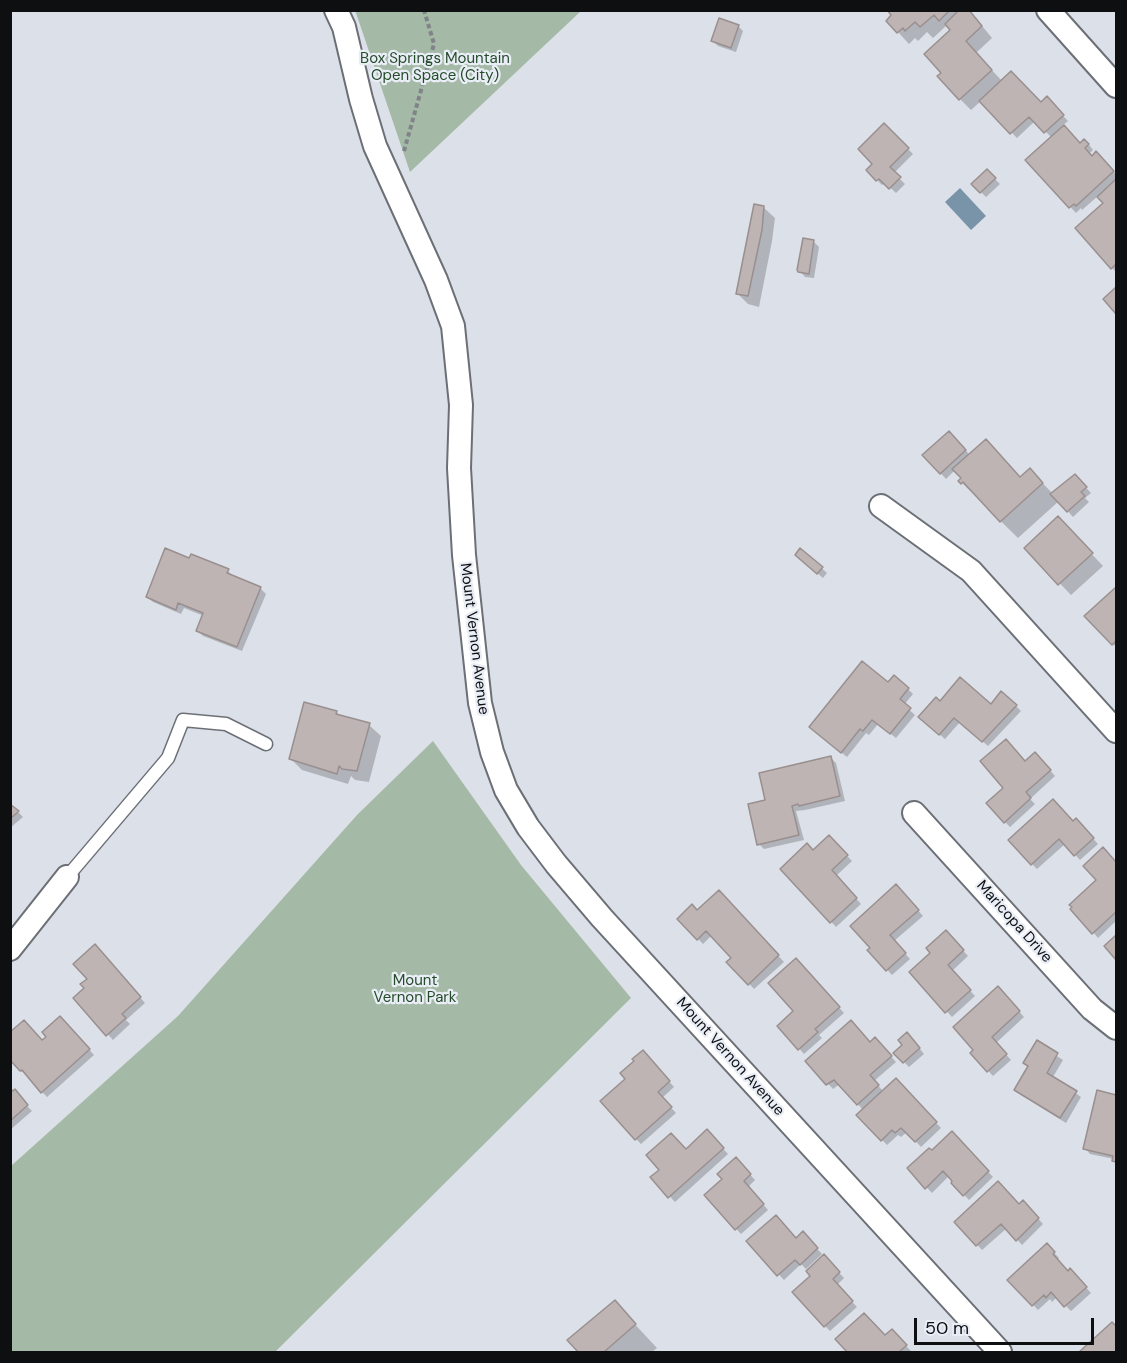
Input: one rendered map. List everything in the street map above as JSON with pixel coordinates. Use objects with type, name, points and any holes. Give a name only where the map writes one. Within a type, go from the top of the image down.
[{"type":"street","name":"Mount Vernon Avenue","points":[[336,10],[344,27],[375,146],[436,280],[453,326],[461,405],[459,468],[464,555],[480,703],[492,752],[506,790],[528,827],[602,918],[1000,1353]]},
{"type":"street","points":[[1048,11],[1116,86]]},
{"type":"street","points":[[881,506],[971,571],[1116,731]]},
{"type":"street","name":"Maricopa Drive","points":[[914,813],[1092,1009],[1116,1028]]},
{"type":"street","points":[[10,949],[68,877]]},
{"type":"lane","points":[[68,877],[168,758],[183,720],[226,724],[266,744]]},
{"type":"path","points":[[394,191],[434,44],[424,10]]},
{"type":"green space","name":"Box Springs Mountain Open Space (City)","points":[[355,10],[581,10],[581,11],[410,172]]},
{"type":"green space","name":"Mount Vernon Park","points":[[433,741],[521,865],[631,998],[275,1352],[11,1352],[11,1166],[178,1016],[357,815]]},
{"type":"water","points":[[960,188],[986,216],[971,230],[945,202]]},
{"type":"building","points":[[887,10],[950,10],[939,21],[934,15],[920,27],[915,22],[905,31],[903,28],[897,33],[886,21],[891,15]]},
{"type":"building","points":[[959,10],[969,10],[982,26],[966,41],[992,70],[959,100],[937,76],[941,73],[924,54],[950,30],[945,24]]},
{"type":"building","points":[[719,18],[739,25],[731,48],[711,41]]},
{"type":"building","points":[[1011,71],[1041,102],[1047,96],[1064,115],[1044,133],[1029,117],[1010,134],[979,101]]},
{"type":"building","points":[[884,123],[909,148],[890,167],[901,177],[889,189],[879,179],[876,181],[866,170],[872,164],[858,149]]},
{"type":"building","points":[[1064,125],[1080,143],[1084,139],[1089,144],[1085,148],[1092,156],[1096,151],[1114,171],[1076,206],[1074,204],[1069,208],[1025,160]]},
{"type":"building","points":[[987,169],[996,178],[980,193],[971,184]]},
{"type":"building","points":[[1116,179],[1116,264],[1111,269],[1075,228],[1103,203],[1097,197]]},
{"type":"building","points":[[754,204],[764,206],[762,230],[748,296],[736,294]]},
{"type":"building","points":[[803,238],[814,240],[809,274],[797,270]]},
{"type":"building","points":[[1116,287],[1116,314],[1103,299]]},
{"type":"building","points":[[949,431],[966,450],[940,474],[922,455]]},
{"type":"building","points":[[986,439],[1020,477],[1030,468],[1043,483],[1000,522],[963,482],[961,484],[958,481],[961,478],[952,469]]},
{"type":"building","points":[[1075,474],[1087,487],[1081,492],[1085,496],[1067,512],[1050,494]]},
{"type":"building","points":[[1058,516],[1093,553],[1058,585],[1024,548]]},
{"type":"building","points":[[165,548],[189,558],[191,554],[229,569],[227,573],[261,587],[237,647],[196,631],[203,613],[178,603],[176,610],[146,597]]},
{"type":"building","points":[[800,548],[823,567],[817,574],[795,555]]},
{"type":"building","points":[[1116,587],[1116,641],[1112,645],[1084,616]]},
{"type":"building","points":[[862,661],[888,682],[894,675],[909,688],[900,699],[911,708],[890,734],[872,720],[863,731],[860,729],[841,753],[809,727]]},
{"type":"building","points":[[960,677],[991,704],[1001,691],[1017,705],[982,742],[954,718],[939,735],[918,717],[936,697],[940,701]]},
{"type":"building","points":[[304,702],[370,723],[357,771],[342,769],[339,766],[337,774],[289,759]]},
{"type":"building","points":[[1006,739],[1025,761],[1035,752],[1051,770],[1026,792],[1031,798],[1004,823],[986,803],[1003,788],[980,761]]},
{"type":"building","points":[[831,756],[840,796],[792,806],[799,835],[757,845],[748,804],[765,800],[759,773]]},
{"type":"building","points":[[1053,799],[1073,821],[1076,818],[1094,838],[1074,856],[1059,839],[1031,865],[1008,840]]},
{"type":"building","points":[[10,804],[19,811],[10,819]]},
{"type":"building","points":[[829,835],[848,855],[832,870],[857,898],[830,923],[780,869],[807,843],[813,850]]},
{"type":"building","points":[[1103,847],[1116,862],[1116,912],[1092,934],[1069,905],[1096,880],[1083,866]]},
{"type":"building","points":[[896,884],[919,910],[890,935],[906,953],[886,971],[867,950],[870,948],[850,926]]},
{"type":"building","points":[[719,890],[779,955],[748,985],[726,962],[731,958],[706,931],[697,940],[677,919],[692,904],[697,910]]},
{"type":"building","points":[[946,930],[964,950],[948,965],[971,990],[945,1013],[909,972],[930,953],[926,948]]},
{"type":"building","points":[[1116,935],[1116,960],[1104,946]]},
{"type":"building","points":[[95,944],[141,997],[122,1014],[126,1018],[106,1036],[73,998],[84,988],[80,984],[87,979],[73,964]]},
{"type":"building","points":[[796,958],[840,1007],[815,1029],[818,1032],[798,1050],[777,1026],[793,1011],[768,983]]},
{"type":"building","points":[[998,986],[1020,1011],[992,1037],[1007,1054],[987,1072],[970,1053],[973,1050],[953,1027]]},
{"type":"building","points":[[60,1016],[90,1049],[41,1093],[22,1070],[20,1071],[10,1060],[10,1032],[24,1020],[42,1040],[46,1037],[42,1032]]},
{"type":"building","points":[[851,1020],[870,1042],[875,1037],[892,1056],[870,1075],[879,1085],[857,1105],[834,1080],[826,1085],[805,1061]]},
{"type":"building","points":[[907,1032],[920,1048],[903,1063],[893,1053],[902,1045],[898,1040]]},
{"type":"building","points":[[1037,1040],[1058,1053],[1047,1073],[1077,1091],[1060,1118],[1014,1090],[1028,1066],[1023,1063]]},
{"type":"building","points":[[643,1050],[670,1081],[658,1092],[672,1107],[635,1140],[600,1101],[625,1079],[620,1073]]},
{"type":"building","points":[[896,1078],[937,1122],[915,1142],[901,1128],[895,1133],[892,1130],[881,1141],[856,1115]]},
{"type":"building","points":[[10,1088],[13,1091],[15,1089],[28,1105],[10,1121]]},
{"type":"building","points":[[1097,1090],[1116,1095],[1116,1162],[1112,1161],[1113,1156],[1083,1149]]},
{"type":"building","points":[[707,1129],[724,1148],[668,1198],[650,1177],[659,1170],[646,1155],[671,1133],[686,1149]]},
{"type":"building","points":[[952,1131],[989,1171],[963,1196],[943,1171],[925,1189],[907,1168],[929,1148],[932,1150]]},
{"type":"building","points":[[736,1157],[751,1174],[744,1181],[764,1204],[735,1230],[704,1195],[722,1179],[717,1174]]},
{"type":"building","points":[[998,1181],[1019,1204],[1023,1200],[1039,1218],[1016,1241],[1001,1224],[976,1246],[954,1222]]},
{"type":"building","points":[[776,1215],[796,1238],[803,1231],[818,1248],[800,1265],[795,1260],[777,1276],[746,1241]]},
{"type":"building","points":[[1047,1243],[1055,1252],[1053,1254],[1068,1271],[1070,1268],[1087,1287],[1064,1307],[1051,1292],[1046,1298],[1044,1295],[1032,1306],[1007,1280]]},
{"type":"building","points":[[824,1254],[840,1272],[833,1279],[853,1301],[824,1327],[792,1292],[810,1276],[806,1271]]},
{"type":"building","points":[[615,1300],[636,1324],[604,1352],[578,1352],[567,1340]]},
{"type":"building","points":[[864,1313],[885,1335],[892,1329],[907,1345],[899,1352],[847,1352],[835,1339]]},
{"type":"building","points":[[1112,1322],[1116,1326],[1116,1352],[1079,1352]]}]
